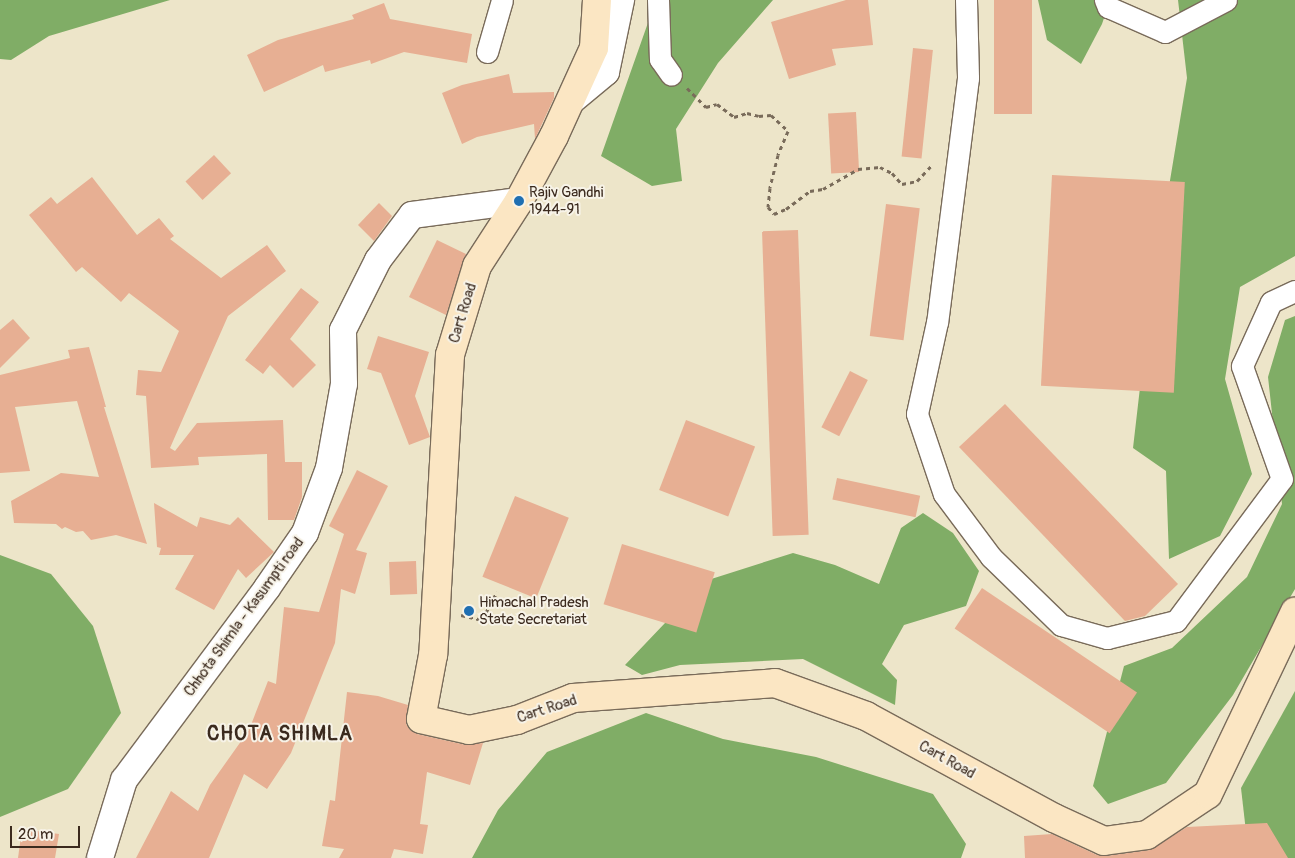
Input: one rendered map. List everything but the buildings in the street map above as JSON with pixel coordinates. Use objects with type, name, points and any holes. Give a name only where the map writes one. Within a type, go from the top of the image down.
[{"type":"main road","name":"Cart Road","points":[[597,0],[594,48],[570,102],[519,201],[477,266],[450,355],[439,512],[433,655],[421,719],[469,730],[517,720],[573,698],[775,683],[866,716],[1054,818],[1104,841],[1147,835],[1208,794],[1295,612]]},
{"type":"street","points":[[487,52],[502,0]]},
{"type":"street","points":[[570,102],[606,72],[621,0]]},
{"type":"street","points":[[658,0],[660,59],[671,75]]},
{"type":"street","points":[[966,0],[968,78],[937,322],[918,414],[944,494],[991,557],[1061,625],[1107,638],[1176,621],[1282,479],[1242,366],[1271,302],[1295,291]]},
{"type":"street","points":[[1105,0],[1108,7],[1164,32],[1226,0]]},
{"type":"street","name":"Chhota Shimla - Kasumpti road","points":[[100,858],[124,780],[267,588],[305,533],[328,468],[332,450],[344,384],[343,330],[378,260],[412,215],[519,201]]},
{"type":"path","points":[[671,75],[706,107],[717,104],[734,117],[747,113],[771,116],[788,132],[778,155],[770,188],[768,207],[774,214],[786,210],[810,191],[823,189],[858,169],[880,167],[892,172],[902,184],[917,181],[928,171],[935,158]]},
{"type":"green space","points":[[0,0],[170,0],[49,36],[11,60],[0,59]]},
{"type":"green space","points":[[656,0],[773,0],[718,63],[676,129],[682,181],[652,186],[601,156]]},
{"type":"green space","points":[[1038,0],[1110,0],[1102,24],[1081,64],[1047,40]]},
{"type":"green space","points":[[1178,0],[1295,0],[1295,256],[1240,287],[1225,379],[1252,474],[1220,536],[1169,559],[1166,471],[1133,448],[1150,301],[1187,78]]},
{"type":"green space","points":[[1295,316],[1295,589],[1233,695],[1166,783],[1108,804],[1093,786],[1124,666],[1172,648],[1247,577],[1282,504],[1268,377],[1285,320]]},
{"type":"green space","points":[[923,513],[953,533],[979,571],[966,606],[904,625],[882,664],[897,680],[895,705],[803,659],[680,665],[642,675],[625,665],[705,581],[793,553],[835,565],[879,584],[901,528]]},
{"type":"green space","points":[[0,555],[51,574],[93,626],[121,713],[68,789],[0,817]]},
{"type":"green space","points":[[1295,691],[1295,858],[1249,858],[1241,788]]},
{"type":"green space","points":[[646,713],[723,739],[816,757],[933,794],[966,844],[961,858],[472,858],[498,810],[547,752]]},
{"type":"place","name":"Rajiv Gandhi 1944-91","points":[[519,201]]},
{"type":"place","name":"Himachal Pradesh State Secretariat","points":[[469,611]]},
{"type":"district","name":"CHOTA SHIMLA","points":[[280,733]]}]
